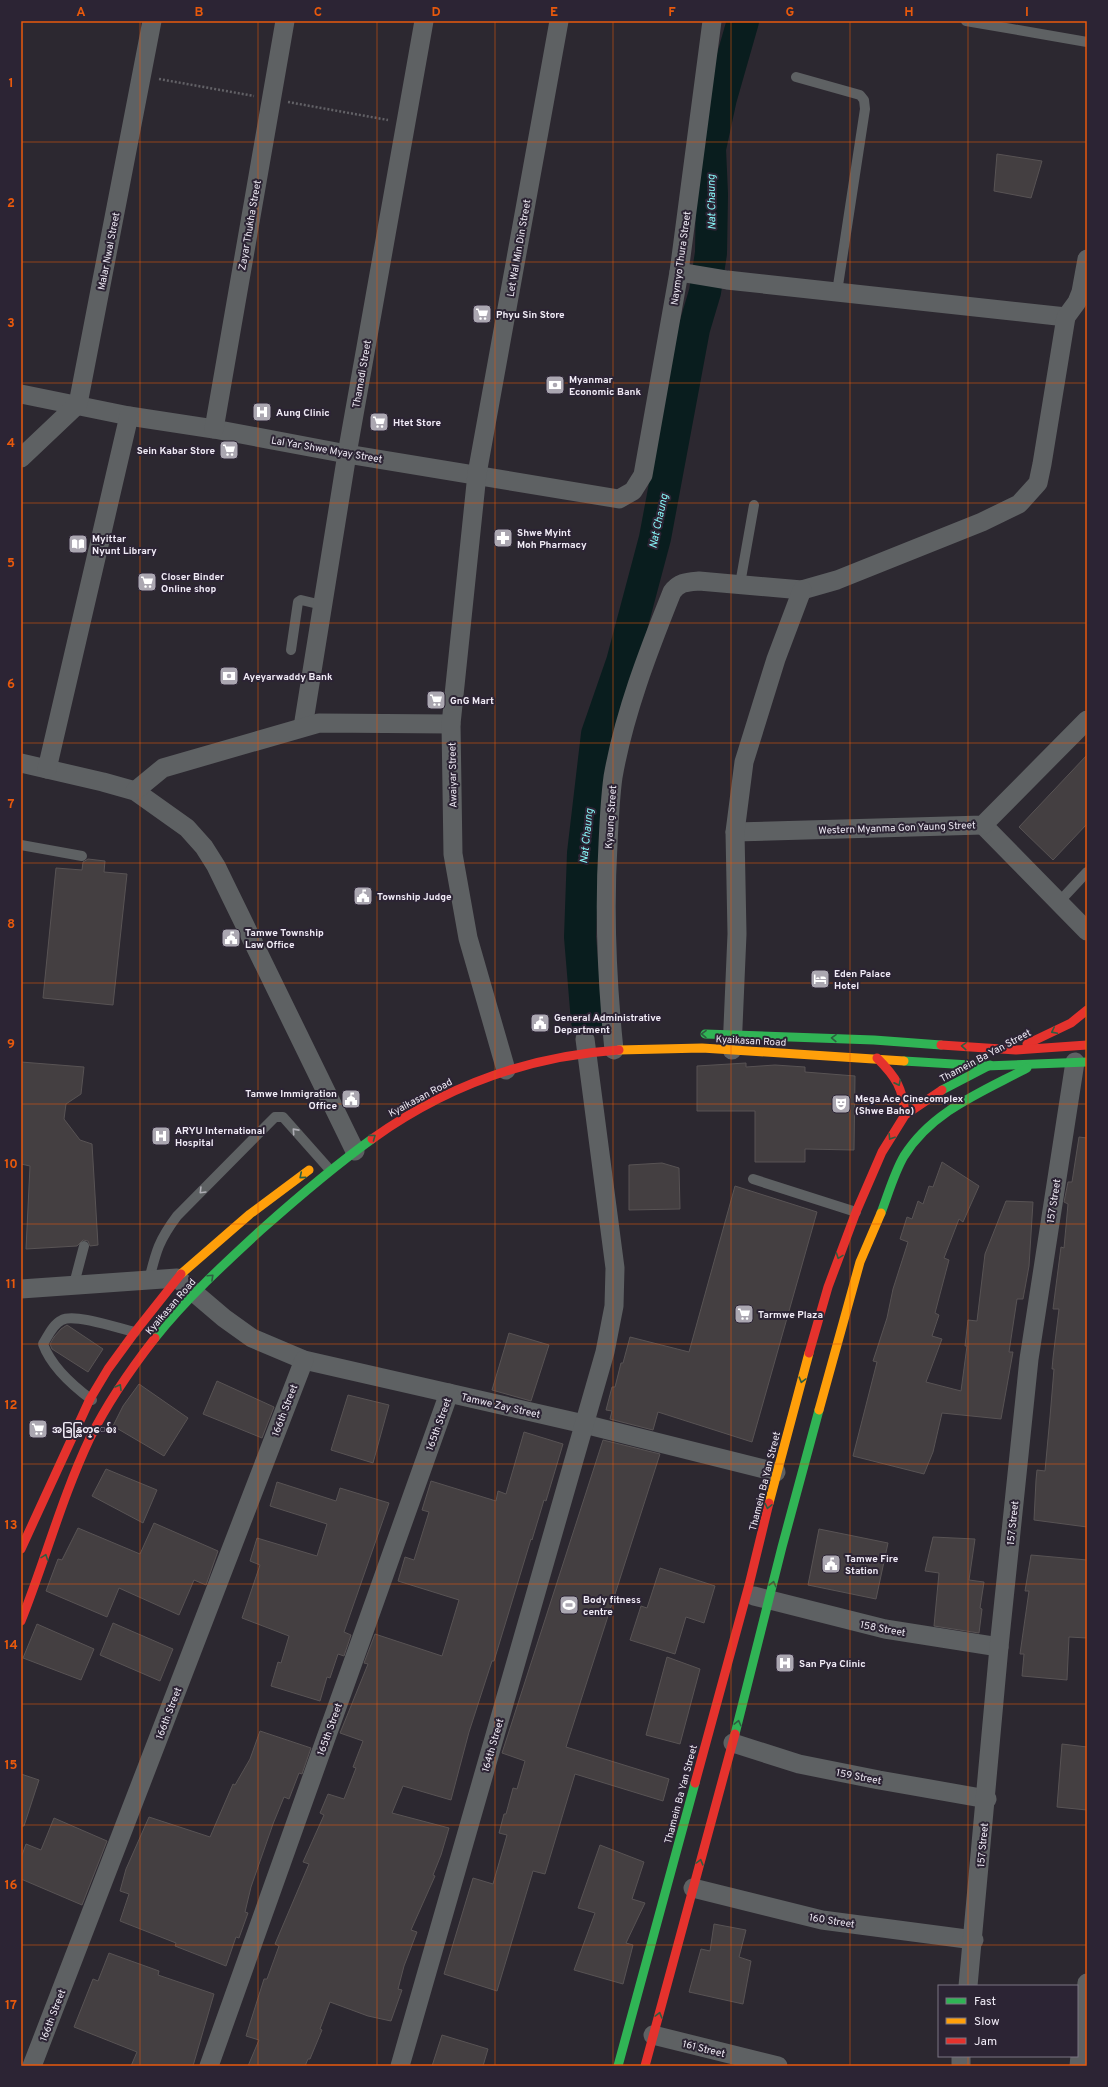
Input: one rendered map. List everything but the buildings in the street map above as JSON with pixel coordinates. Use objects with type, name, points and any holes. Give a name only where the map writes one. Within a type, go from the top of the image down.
[{"type":"main road","name":"Thamein Ba Yan Street","points":[[645,2066],[733,1743],[768,1600],[776,1527],[776,1472],[828,1287],[856,1212],[882,1152],[905,1115],[942,1090],[989,1066],[1016,1050],[1071,1023],[1087,1010]]},
{"type":"main road","name":"Kyaikasan Road","points":[[694,1034],[732,1042],[876,1058],[989,1066],[1031,1066],[1078,1056],[1087,1045]]},
{"type":"main road","name":"Thamein Ba Yan Street","points":[[618,2066],[746,1594],[806,1459],[860,1262],[904,1157],[923,1131],[942,1115],[973,1096],[1031,1066],[1078,1056],[1087,1037]]},
{"type":"main road","name":"Kyaikasan Road","points":[[21,1621],[74,1475],[106,1409],[124,1378],[194,1293],[257,1233],[330,1170],[350,1142],[385,1128],[503,1060],[585,1043],[613,1039],[645,1048],[732,1042],[874,1040],[1078,1056]]},
{"type":"main road","points":[[876,1058],[895,1076],[903,1094],[905,1115]]},
{"type":"main road","name":"Kyaikasan Road","points":[[21,1549],[90,1399],[108,1369],[135,1332],[177,1278],[250,1214],[299,1179],[324,1158]]},
{"type":"main road","points":[[782,1450],[806,1459]]},
{"type":"street","name":"Malar Nwal Street","points":[[78,404],[152,21]]},
{"type":"street","name":"Zayar Thukha Street","points":[[214,429],[285,21]]},
{"type":"street","name":"Thamadi Street","points":[[303,727],[347,454],[424,21]]},
{"type":"street","name":"Let Wal Min Din Street","points":[[477,474],[559,21]]},
{"type":"street","name":"Naymyo Thura Street","points":[[633,491],[643,475],[686,273],[712,21]]},
{"type":"street","points":[[740,584],[802,590],[837,580],[982,522],[1019,504],[1038,483],[1076,306],[1085,275],[1087,259]]},
{"type":"street","points":[[686,273],[728,280],[837,292],[1076,306]]},
{"type":"street","name":"Lal Yar Shwe Myay Street","points":[[21,394],[78,404],[129,416],[214,429],[347,454],[619,498],[633,491]]},
{"type":"street","points":[[21,458],[78,404]]},
{"type":"street","points":[[47,768],[129,416]]},
{"type":"street","name":"Awaiyar Street","points":[[477,474],[451,724],[453,854],[468,938],[503,1060]]},
{"type":"street","name":"Kyaung Street","points":[[613,1039],[606,940],[606,884],[613,778],[622,736],[652,642],[672,592],[676,586],[684,582],[699,580],[740,584]]},
{"type":"street","points":[[732,1042],[737,934],[735,832],[744,762],[749,741],[776,658],[802,590]]},
{"type":"street","name":"Western Myanma Gon Yaung Street","points":[[735,832],[983,825],[1087,720]]},
{"type":"street","points":[[135,791],[163,768],[319,723],[451,724]]},
{"type":"street","points":[[21,763],[47,768],[135,791],[187,828],[204,847],[216,866],[350,1142]]},
{"type":"street","points":[[983,825],[1087,931]]},
{"type":"street","name":"164th Street","points":[[400,2066],[605,1352],[614,1306],[615,1268],[585,1043]]},
{"type":"street","name":"157 Street","points":[[968,1985],[974,1940],[987,1798],[999,1647],[1029,1359],[1078,1056]]},
{"type":"street","points":[[21,1288],[32,1289],[74,1284],[177,1278]]},
{"type":"street","name":"Tamwe Zay Street","points":[[177,1278],[252,1338],[304,1360],[584,1424],[776,1472]]},
{"type":"street","name":"166th Street","points":[[32,2066],[304,1360]]},
{"type":"street","name":"165th Street","points":[[209,2066],[449,1393]]},
{"type":"street","name":"158 Street","points":[[746,1594],[885,1629],[999,1647]]},
{"type":"street","name":"159 Street","points":[[733,1743],[799,1764],[879,1780],[987,1798]]},
{"type":"street","name":"160 Street","points":[[693,1888],[822,1920],[974,1940]]},
{"type":"street","points":[[1079,2066],[1087,1983]]},
{"type":"street","name":"161 Street","points":[[653,2035],[778,2066]]},
{"type":"lane","points":[[966,21],[1087,41]]},
{"type":"lane","points":[[796,77],[860,95],[864,100],[865,109],[837,292]]},
{"type":"lane","points":[[740,584],[754,505]]},
{"type":"lane","points":[[292,650],[298,602],[301,600],[322,606]]},
{"type":"lane","points":[[21,845],[82,856]]},
{"type":"lane","points":[[1059,902],[1087,872]]},
{"type":"lane","points":[[149,1280],[156,1251],[168,1228],[177,1216],[275,1117],[283,1117],[324,1158],[330,1170]]},
{"type":"lane","points":[[753,1179],[856,1212]]},
{"type":"lane","points":[[74,1284],[84,1246]]},
{"type":"lane","points":[[106,1409],[90,1399],[47,1357],[43,1344],[56,1324],[63,1319],[75,1318],[135,1332],[151,1344]]},
{"type":"waterway","name":"Nat Chaung","points":[[587,1021],[580,937],[583,853],[597,734],[622,662],[655,538],[694,329],[705,292],[711,253],[712,194],[710,149],[721,98],[743,21]]},
{"type":"traffic: fast","points":[[705,1034],[874,1040],[941,1045]]},
{"type":"traffic: fast","points":[[904,1061],[986,1066],[1087,1062]]},
{"type":"traffic: fast","points":[[942,1090],[990,1065]]},
{"type":"traffic: fast","points":[[881,1213],[900,1163],[915,1140],[943,1115],[959,1104],[1027,1068]]},
{"type":"traffic: fast","points":[[155,1338],[192,1296],[261,1230],[315,1183],[372,1139]]},
{"type":"traffic: fast","points":[[735,1734],[782,1547],[819,1410]]},
{"type":"traffic: fast","points":[[618,2066],[695,1783]]},
{"type":"traffic: slow","points":[[619,1050],[702,1048],[904,1061]]},
{"type":"traffic: slow","points":[[181,1274],[250,1214],[309,1170]]},
{"type":"traffic: slow","points":[[819,1410],[860,1262],[881,1213]]},
{"type":"traffic: slow","points":[[769,1503],[809,1353]]},
{"type":"traffic: jam","points":[[1027,1044],[1071,1023],[1087,1010]]},
{"type":"traffic: jam","points":[[941,1045],[1016,1050],[1087,1045]]},
{"type":"traffic: jam","points":[[372,1139],[400,1120],[429,1104],[459,1089],[489,1077],[552,1059],[585,1053],[619,1050]]},
{"type":"traffic: jam","points":[[877,1058],[894,1077],[900,1090],[905,1115]]},
{"type":"traffic: jam","points":[[809,1353],[828,1287],[856,1212],[882,1152],[905,1115],[942,1090]]},
{"type":"traffic: jam","points":[[21,1549],[90,1399],[108,1369],[181,1274]]},
{"type":"traffic: jam","points":[[21,1621],[62,1506],[90,1438],[120,1386],[155,1338]]},
{"type":"traffic: jam","points":[[695,1783],[749,1585],[769,1503]]},
{"type":"traffic: jam","points":[[645,2066],[735,1734]]},
{"type":"place","name":"Phyu Sin Store","points":[[482,314]]},
{"type":"place","name":"Myanmar Economic Bank","points":[[555,385]]},
{"type":"place","name":"Aung Clinic","points":[[262,412]]},
{"type":"place","name":"Htet Store","points":[[379,422]]},
{"type":"place","name":"Sein Kabar Store","points":[[229,450]]},
{"type":"place","name":"Shwe Myint Moh Pharmacy","points":[[503,538]]},
{"type":"place","name":"Myittar Nyunt Library","points":[[78,544]]},
{"type":"place","name":"Closer Binder Online shop","points":[[147,582]]},
{"type":"place","name":"Ayeyarwaddy Bank","points":[[229,676]]},
{"type":"place","name":"GnG Mart","points":[[436,700]]},
{"type":"place","name":"Township Judge","points":[[363,896]]},
{"type":"place","name":"Tamwe Township Law Office","points":[[231,938]]},
{"type":"place","name":"Eden Palace Hotel","points":[[820,979]]},
{"type":"place","name":"General Administrative Department","points":[[540,1023]]},
{"type":"place","name":"Tamwe Immigration Office","points":[[351,1099]]},
{"type":"place","name":"Mega Ace Cinecomplex (Shwe Baho)","points":[[841,1104]]},
{"type":"place","name":"ARYU International Hospital","points":[[161,1136]]},
{"type":"place","name":"Tarmwe Plaza","points":[[744,1314]]},
{"type":"place","name":"အခြန္လြတ္ေစ်း","points":[[38,1429]]},
{"type":"place","name":"Tamwe Fire Station","points":[[831,1564]]},
{"type":"place","name":"Body fitness centre","points":[[569,1605]]},
{"type":"place","name":"San Pya Clinic","points":[[785,1663]]}]
